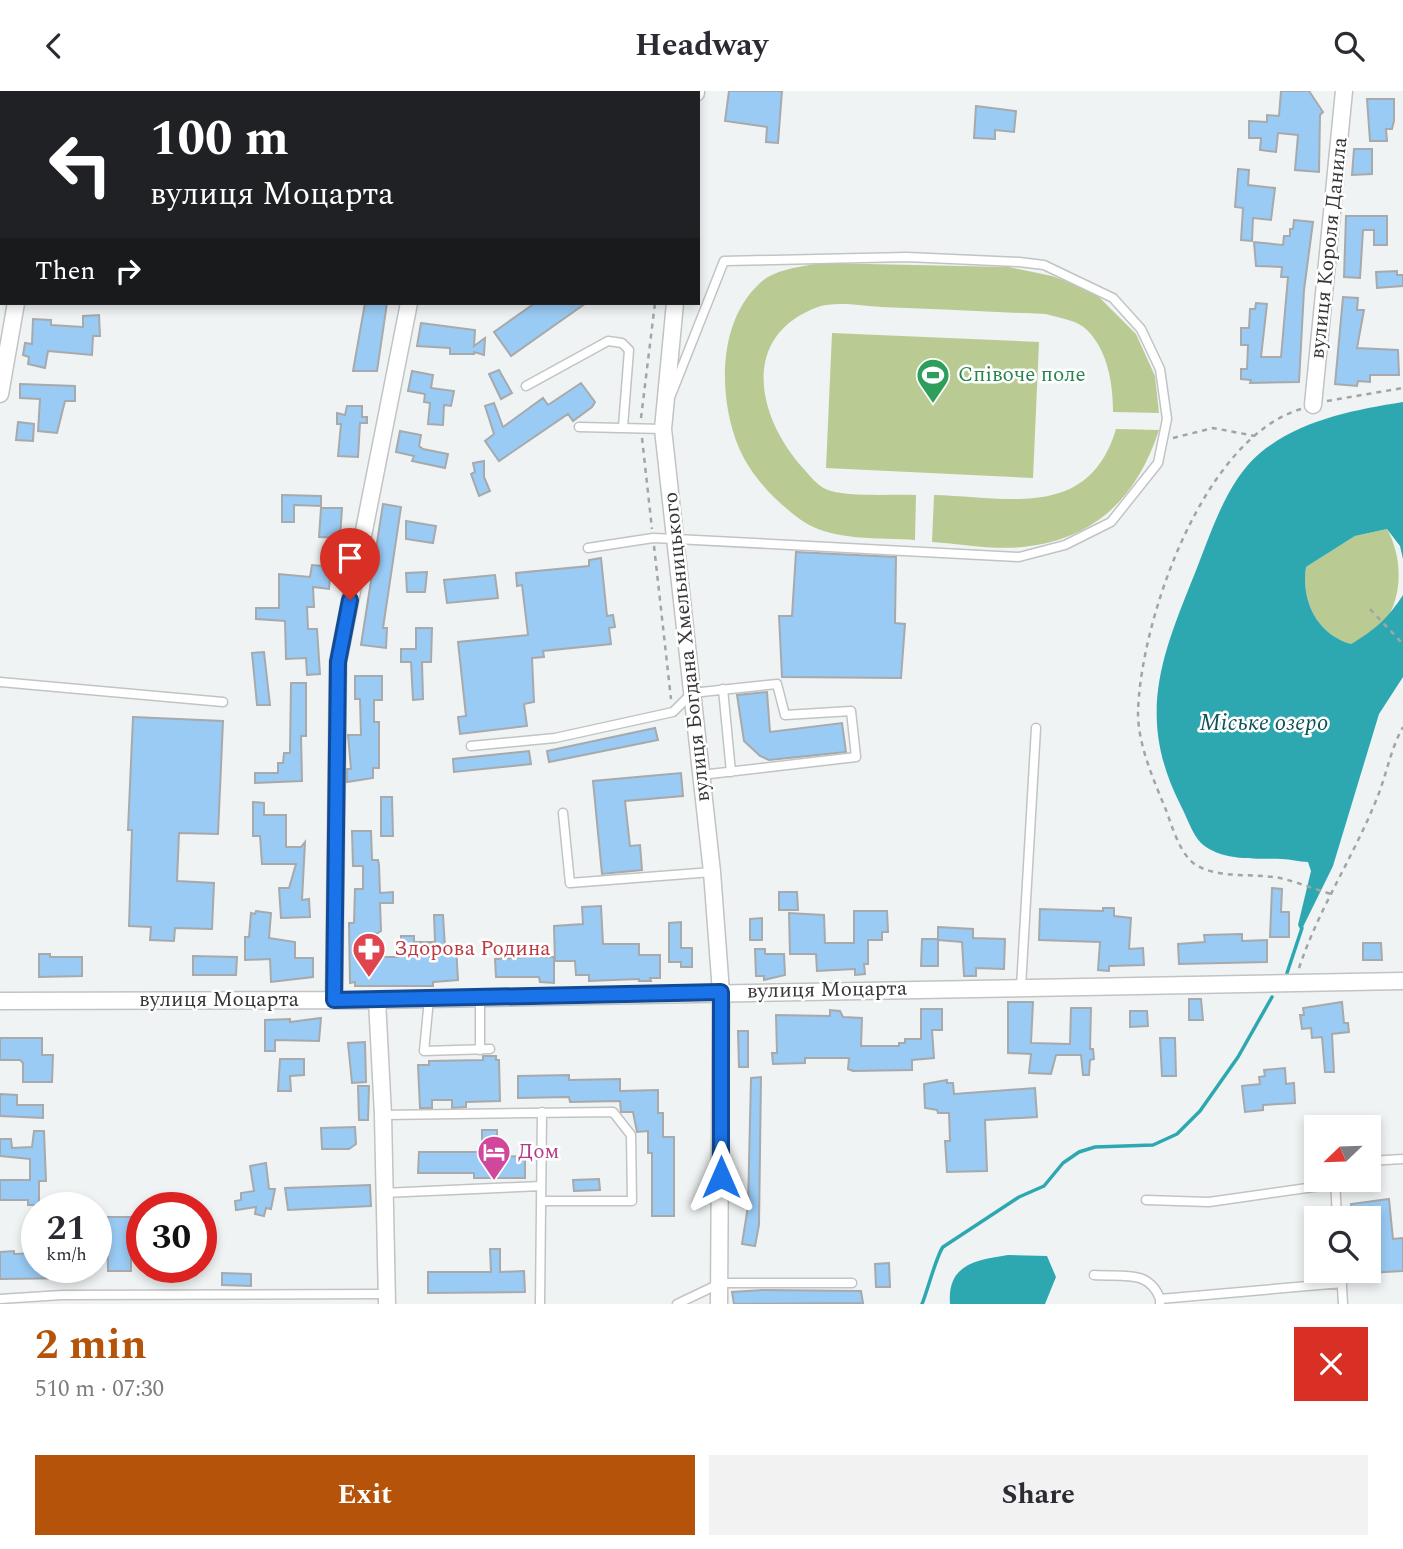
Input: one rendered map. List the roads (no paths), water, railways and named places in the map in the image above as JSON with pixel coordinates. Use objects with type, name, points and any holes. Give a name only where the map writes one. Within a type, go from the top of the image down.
[{"type":"street","name":"вулиця Короля Данила","points":[[1313,405],[1344,91]]},
{"type":"street","points":[[0,394],[16,305]]},
{"type":"street","points":[[334,1000],[338,662],[409,305]]},
{"type":"street","name":"вулиця Богдана Хмельницького","points":[[675,305],[663,422],[712,872],[721,992],[722,1283],[719,1304]]},
{"type":"street","name":"вулиця Моцарта","points":[[0,1001],[377,1000],[1403,981]]},
{"type":"street","points":[[377,1000],[383,1115],[386,1299]]},
{"type":"lane","points":[[579,427],[640,427],[663,422],[724,261],[907,257],[1044,265],[1113,298],[1141,329],[1160,369],[1167,419],[1158,463],[1111,522],[1065,545],[1019,557],[653,538],[588,548]]},
{"type":"lane","points":[[526,386],[608,341],[622,343],[629,350],[623,427]]},
{"type":"lane","points":[[0,682],[223,702]]},
{"type":"lane","points":[[471,746],[555,738],[673,712],[692,693],[777,684],[785,715],[851,711],[856,757],[701,775]]},
{"type":"lane","points":[[723,689],[731,772]]},
{"type":"lane","points":[[1021,987],[1036,728]]},
{"type":"lane","points":[[563,813],[570,883],[712,872]]},
{"type":"lane","points":[[480,998],[480,1049]]},
{"type":"lane","points":[[429,999],[424,1051],[490,1049]]},
{"type":"lane","points":[[540,1304],[542,1112]]},
{"type":"lane","points":[[383,1115],[613,1112],[631,1135],[632,1201],[541,1201]]},
{"type":"lane","points":[[1381,1161],[1403,1160]]},
{"type":"lane","points":[[383,1192],[541,1187]]},
{"type":"lane","points":[[1146,1200],[1209,1202],[1304,1187]]},
{"type":"lane","points":[[1094,1275],[1143,1277],[1155,1285],[1160,1301],[1342,1283],[1343,1304]]},
{"type":"lane","points":[[677,1304],[722,1283],[852,1283]]},
{"type":"lane","points":[[0,1299],[62,1296],[386,1299]]},
{"type":"water","name":"Міське озеро","points":[[1403,402],[1403,559],[1400,546],[1387,529],[1355,536],[1306,567],[1306,592],[1314,615],[1329,633],[1351,644],[1380,623],[1403,595],[1403,677],[1379,714],[1333,866],[1301,931],[1298,925],[1311,871],[1308,862],[1229,856],[1209,849],[1195,835],[1167,774],[1159,744],[1158,688],[1172,632],[1214,525],[1229,493],[1248,465],[1276,442],[1310,424],[1346,413]]},
{"type":"water","points":[[1008,1255],[1047,1256],[1056,1277],[1045,1304],[950,1304],[953,1280],[966,1266]]},
{"type":"waterway","points":[[1287,973],[1302,928]]},
{"type":"waterway","points":[[922,1304],[943,1247],[1019,1197],[1044,1186],[1063,1163],[1079,1152],[1095,1147],[1153,1145],[1177,1134],[1200,1111],[1238,1057],[1272,997]]},
{"type":"place","name":"Співоче поле","points":[[933,405]]},
{"type":"place","name":"Здорова Родина","points":[[369,979]]},
{"type":"place","name":"Дом","points":[[494,1182]]}]
